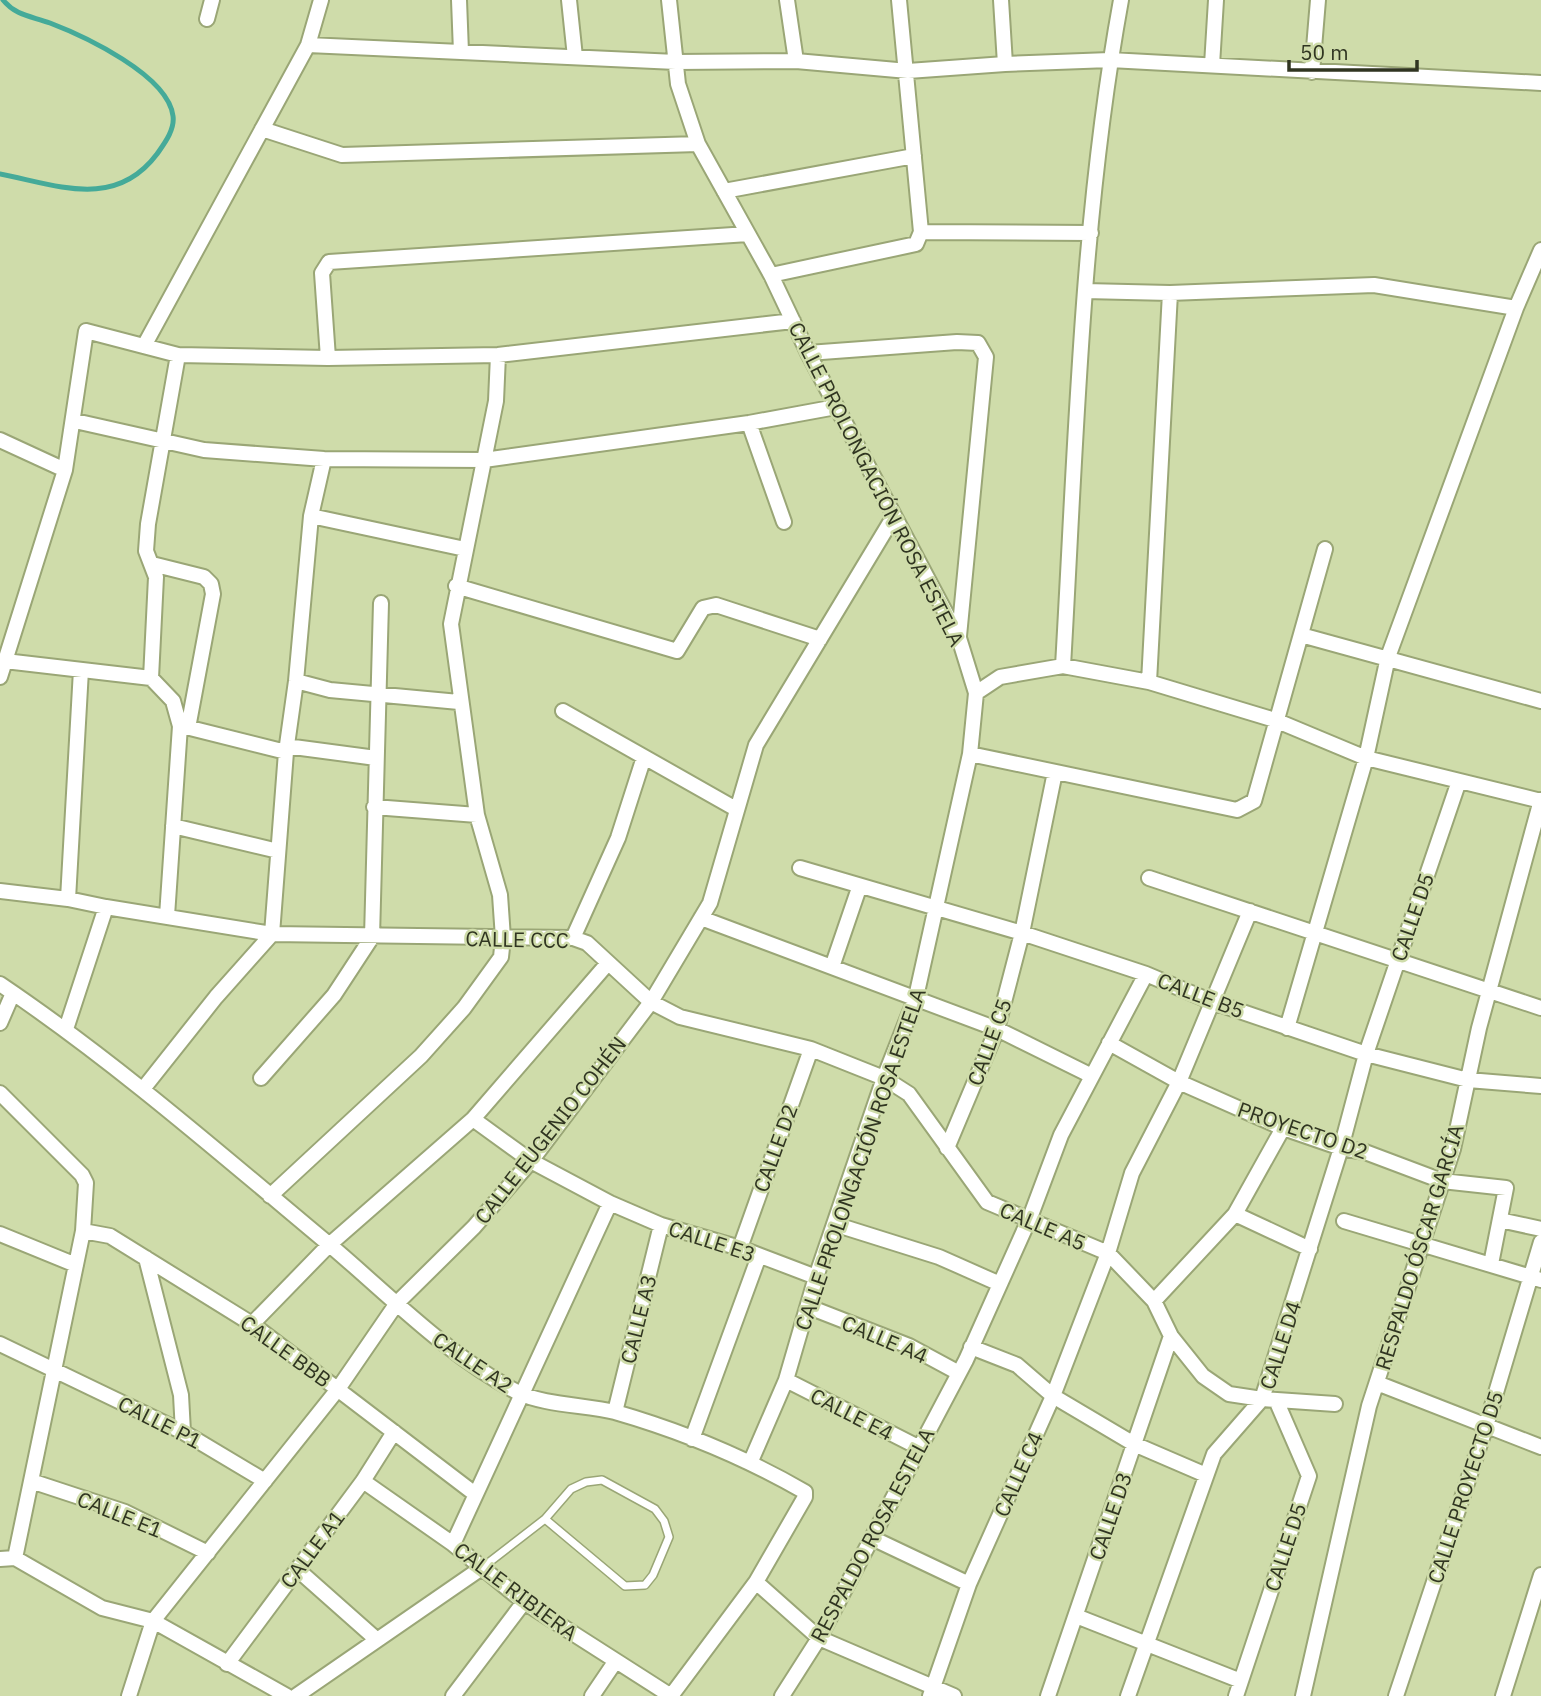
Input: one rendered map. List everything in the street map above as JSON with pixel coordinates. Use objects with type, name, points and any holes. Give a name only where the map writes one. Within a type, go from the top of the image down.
[{"type":"street","points":[[207,19],[212,0]]},
{"type":"street","points":[[144,346],[308,45],[321,0]]},
{"type":"street","points":[[459,0],[461,52]]},
{"type":"street","points":[[569,0],[575,57]]},
{"type":"street","name":"CALLE PROLONGACIÓN ROSA ESTELA","points":[[669,0],[678,84],[698,144],[771,275],[808,354],[959,638],[976,693],[970,754],[916,998],[884,1078],[816,1276],[786,1380],[751,1461]]},
{"type":"street","points":[[787,0],[796,61]]},
{"type":"street","points":[[771,275],[916,244],[921,232],[908,71],[899,0]]},
{"type":"street","points":[[1001,0],[1005,64]]},
{"type":"street","points":[[1063,666],[1085,291],[1110,60],[1121,0]]},
{"type":"street","points":[[1212,65],[1216,0]]},
{"type":"street","points":[[1312,72],[1318,0]]},
{"type":"street","points":[[308,45],[676,62],[796,61],[908,71],[1110,60],[1541,83]]},
{"type":"street","points":[[262,130],[342,155],[698,144]]},
{"type":"street","points":[[724,191],[914,156]]},
{"type":"street","points":[[921,232],[1091,233]]},
{"type":"street","points":[[328,358],[322,273],[329,262],[748,234]]},
{"type":"street","points":[[1287,1028],[1366,758],[1388,657],[1516,308],[1541,250]]},
{"type":"street","points":[[1085,291],[1170,293],[1374,285],[1516,308]]},
{"type":"street","points":[[1149,682],[1170,293]]},
{"type":"street","points":[[0,677],[65,470],[75,421],[86,331],[178,355],[328,358],[498,355],[793,321]]},
{"type":"street","points":[[808,354],[978,343],[986,357],[959,638]]},
{"type":"street","points":[[151,678],[156,577],[146,551],[148,524],[178,355]]},
{"type":"street","points":[[270,1196],[430,1047],[492,973],[501,957],[503,938],[500,895],[477,815],[450,624],[496,401],[498,355]]},
{"type":"street","points":[[75,421],[204,450],[324,459],[484,460],[749,424],[836,407]]},
{"type":"street","points":[[749,424],[784,522]]},
{"type":"street","points":[[0,440],[65,470]]},
{"type":"street","points":[[143,1089],[216,997],[272,934],[286,749],[296,681],[311,516],[324,459]]},
{"type":"street","points":[[311,516],[465,549]]},
{"type":"street","name":"CALLE EUGENIO COHÉN","points":[[129,1696],[153,1621],[338,1389],[397,1303],[474,1227],[531,1161],[651,1002],[710,903],[756,745],[894,516]]},
{"type":"street","points":[[970,754],[1237,810],[1247,808],[1254,801],[1325,549]]},
{"type":"street","points":[[152,564],[204,577],[211,584],[212,594],[184,727],[167,916]]},
{"type":"street","points":[[456,586],[677,651],[703,608],[716,605],[820,639]]},
{"type":"street","points":[[261,1078],[334,995],[372,937],[381,603]]},
{"type":"street","points":[[1301,635],[1541,701]]},
{"type":"street","points":[[5,661],[151,678],[173,701],[184,727]]},
{"type":"street","points":[[976,693],[1000,677],[1063,666],[1149,682],[1275,720],[1366,758],[1541,800]]},
{"type":"street","points":[[68,899],[81,670]]},
{"type":"street","points":[[296,681],[330,690],[459,702]]},
{"type":"street","points":[[564,711],[737,809]]},
{"type":"street","points":[[184,727],[286,749],[376,758]]},
{"type":"street","points":[[573,938],[618,838],[644,757]]},
{"type":"street","name":"CALLE C5","points":[[947,1148],[998,1029],[1022,933],[1055,772]]},
{"type":"street","name":"CALLE D5","points":[[1366,1054],[1459,781]]},
{"type":"street","name":"RESPALDO ÓSCAR GARCÍA","points":[[1303,1696],[1377,1383],[1453,1149],[1489,991],[1541,800]]},
{"type":"street","points":[[374,807],[477,815]]},
{"type":"street","points":[[173,826],[278,851]]},
{"type":"street","name":"CALLE B5","points":[[800,868],[859,888],[1022,933],[1146,974],[1210,1001],[1366,1054],[1468,1080]]},
{"type":"street","points":[[1149,878],[1541,1009]]},
{"type":"street","points":[[832,967],[859,888]]},
{"type":"street","name":"CALLE CCC","points":[[0,891],[68,899],[272,934],[403,938],[573,938],[587,943],[651,1002],[680,1017],[811,1049]]},
{"type":"street","points":[[66,1028],[106,907]]},
{"type":"street","points":[[1179,1082],[1210,1001],[1250,911]]},
{"type":"street","points":[[701,918],[998,1029],[1092,1076]]},
{"type":"street","points":[[252,1324],[329,1245],[473,1119],[608,963]]},
{"type":"street","name":"RESPALDO ROSA ESTELA","points":[[782,1696],[819,1638],[959,1373],[1028,1222],[1061,1135],[1146,974]]},
{"type":"street","name":"CALLE A2","points":[[0,984],[66,1028],[143,1089],[397,1303],[444,1347],[520,1394],[615,1412],[751,1461],[806,1494],[756,1582],[671,1696]]},
{"type":"street","points":[[0,1023],[13,993]]},
{"type":"street","name":"PROYECTO D2","points":[[1109,1043],[1179,1082],[1283,1128],[1341,1148],[1365,1152],[1442,1181],[1506,1188],[1500,1220]]},
{"type":"street","name":"CALLE A5","points":[[811,1049],[884,1078],[909,1094],[987,1202],[1028,1222],[1108,1252],[1154,1301],[1171,1336],[1203,1376],[1229,1394],[1269,1400],[1335,1404]]},
{"type":"street","name":"CALLE D2","points":[[740,1248],[811,1049]]},
{"type":"street","name":"CALLE D4","points":[[1128,1696],[1214,1454],[1269,1400],[1366,1054]]},
{"type":"street","points":[[1468,1080],[1541,1086]]},
{"type":"street","name":"CALLE C4","points":[[931,1691],[969,1584],[1054,1396],[1108,1252],[1132,1173],[1179,1082]]},
{"type":"street","points":[[0,1093],[82,1175],[86,1183],[83,1231],[31,1481],[7,1559],[102,1608],[153,1621],[287,1696]]},
{"type":"street","name":"CALLE E3","points":[[473,1119],[531,1161],[610,1203],[661,1225],[740,1248],[816,1276]]},
{"type":"street","points":[[1154,1301],[1235,1214],[1283,1128]]},
{"type":"street","points":[[453,1544],[610,1203]]},
{"type":"street","points":[[1235,1214],[1310,1249]]},
{"type":"street","points":[[1492,1264],[1500,1220],[1541,1229]]},
{"type":"street","points":[[1344,1221],[1536,1278]]},
{"type":"street","points":[[834,1224],[939,1257],[1000,1284]]},
{"type":"street","name":"CALLE A3","points":[[615,1412],[661,1225]]},
{"type":"street","name":"CALLE BBB","points":[[83,1231],[110,1236],[252,1324],[475,1494]]},
{"type":"street","points":[[0,1234],[76,1265]]},
{"type":"street","name":"CALLE PROYECTO D5","points":[[1396,1696],[1536,1278],[1541,1242]]},
{"type":"street","points":[[692,1439],[759,1256]]},
{"type":"street","points":[[146,1258],[181,1395],[183,1432]]},
{"type":"street","name":"CALLE A4","points":[[809,1307],[909,1346],[959,1373]]},
{"type":"street","name":"CALLE D3","points":[[1048,1696],[1171,1336]]},
{"type":"street","name":"CALLE P1","points":[[0,1344],[183,1432],[265,1481]]},
{"type":"street","points":[[971,1348],[1017,1366],[1054,1396],[1134,1444],[1206,1475]]},
{"type":"street","name":"CALLE E4","points":[[786,1380],[918,1447]]},
{"type":"street","points":[[1377,1383],[1541,1447]]},
{"type":"street","name":"CALLE D5","points":[[1236,1696],[1309,1476],[1269,1400]]},
{"type":"street","name":"CALLE A1","points":[[226,1664],[363,1481],[394,1432]]},
{"type":"street","name":"CALLE E1","points":[[31,1481],[125,1512],[208,1553]]},
{"type":"street","name":"CALLE RIBIERA","points":[[363,1481],[453,1544],[524,1602],[671,1696]]},
{"type":"street","points":[[872,1538],[969,1584]]},
{"type":"street","points":[[296,1696],[483,1567]]},
{"type":"street","points":[[297,1569],[376,1639]]},
{"type":"street","points":[[1503,1696],[1541,1575]]},
{"type":"street","points":[[756,1582],[819,1638],[931,1691],[954,1696]]},
{"type":"street","points":[[453,1696],[524,1602]]},
{"type":"street","points":[[1076,1616],[1241,1681]]},
{"type":"street","points":[[593,1696],[615,1662]]},
{"type":"lane","points":[[483,1567],[545,1520],[571,1489],[586,1482],[602,1480],[655,1509],[664,1521],[668,1537],[653,1575],[645,1585],[625,1586],[545,1520]]},
{"type":"waterway","points":[[0,174],[64,187],[104,188],[123,182],[141,171],[168,137],[173,121],[168,101],[141,72],[103,47],[19,12],[3,0]]}]
